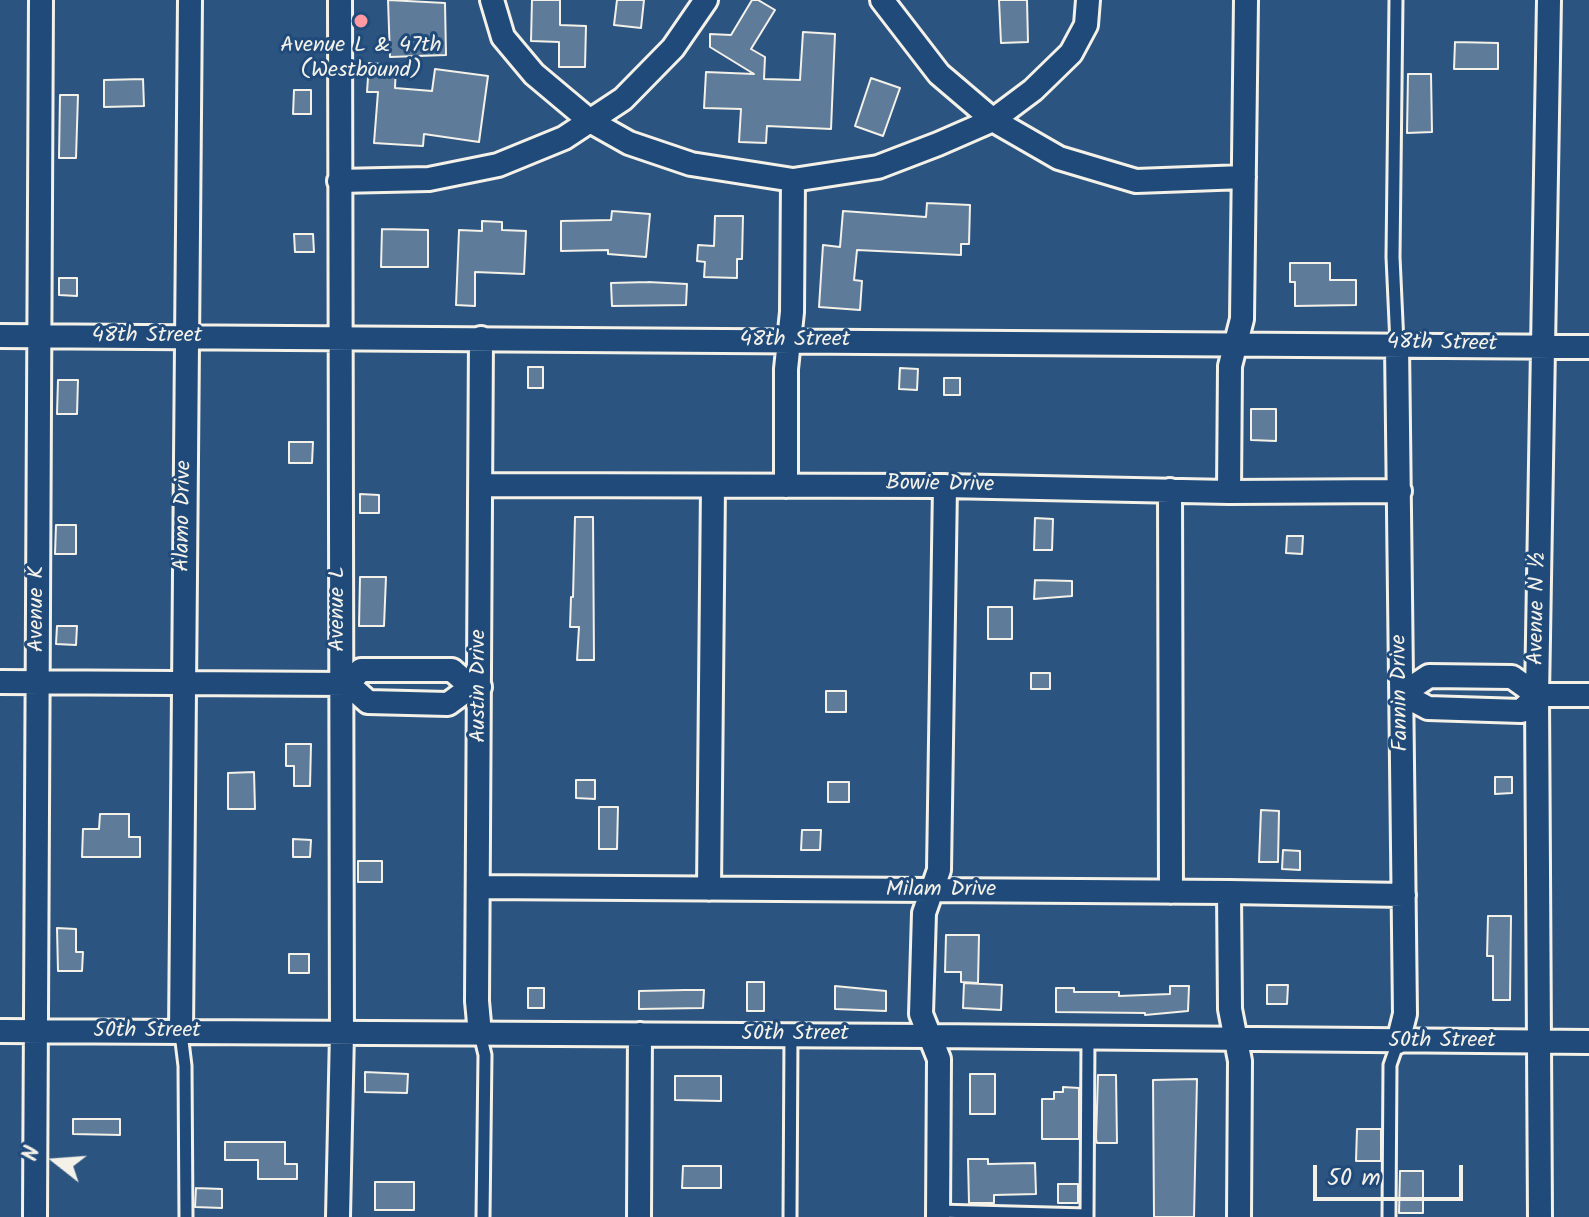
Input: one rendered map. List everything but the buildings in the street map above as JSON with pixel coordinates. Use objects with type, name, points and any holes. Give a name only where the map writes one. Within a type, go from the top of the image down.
[{"type":"street","name":"Avenue K","points":[[35,1217],[41,0]]},
{"type":"street","name":"Alamo Drive","points":[[181,1033],[190,0]]},
{"type":"street","name":"Avenue L","points":[[338,1217],[344,684],[339,338],[340,0]]},
{"type":"street","points":[[492,0],[503,37],[534,74],[590,121],[629,143],[691,164],[793,180],[878,167],[993,120],[1033,90],[1071,53],[1086,25],[1088,0]]},
{"type":"street","points":[[339,181],[429,179],[498,165],[564,138],[623,99],[673,48],[706,0]]},
{"type":"street","points":[[882,0],[939,74],[993,120],[1059,158],[1136,181],[1244,177]]},
{"type":"street","points":[[1229,492],[1230,366],[1242,319],[1246,0]]},
{"type":"street","name":"Avenue N ½","points":[[1540,1217],[1537,695],[1549,0]]},
{"type":"street","points":[[786,486],[793,180]]},
{"type":"street","name":"48th Street","points":[[0,336],[1589,347]]},
{"type":"street","name":"Austin Drive","points":[[480,1034],[477,1001],[476,687],[481,338]]},
{"type":"street","name":"Fannin Drive","points":[[1397,344],[1405,1014],[1398,1042]]},
{"type":"street","name":"Bowie Drive","points":[[481,485],[1400,491]]},
{"type":"street","points":[[709,889],[713,486]]},
{"type":"street","points":[[938,1214],[939,1059],[921,1014],[924,913],[939,870],[945,486]]},
{"type":"street","points":[[1170,490],[1171,892]]},
{"type":"street","points":[[0,682],[344,684],[368,702],[448,704],[476,687],[452,670],[361,670],[344,684]]},
{"type":"street","points":[[1537,695],[1521,711],[1428,708],[1402,694],[1429,676],[1512,677],[1537,695],[1589,695]]},
{"type":"street","name":"Milam Drive","points":[[479,887],[1404,895]]},
{"type":"street","points":[[1229,892],[1230,1009],[1240,1061],[1239,1217]]},
{"type":"street","name":"50th Street","points":[[0,1031],[1589,1042]]},
{"type":"street","points":[[639,1217],[640,1034]]},
{"type":"lane","points":[[1396,0],[1393,257],[1397,344]]},
{"type":"lane","points":[[181,1033],[185,1066],[186,1217]]},
{"type":"lane","points":[[480,1034],[485,1055],[483,1217]]},
{"type":"lane","points":[[790,1217],[791,1036]]},
{"type":"lane","points":[[938,1214],[1087,1216],[1088,1037]]},
{"type":"lane","points":[[1389,1217],[1390,1065],[1398,1042]]},
{"type":"place","name":"Avenue L & 47th (Westbound)","points":[[361,21]]}]
